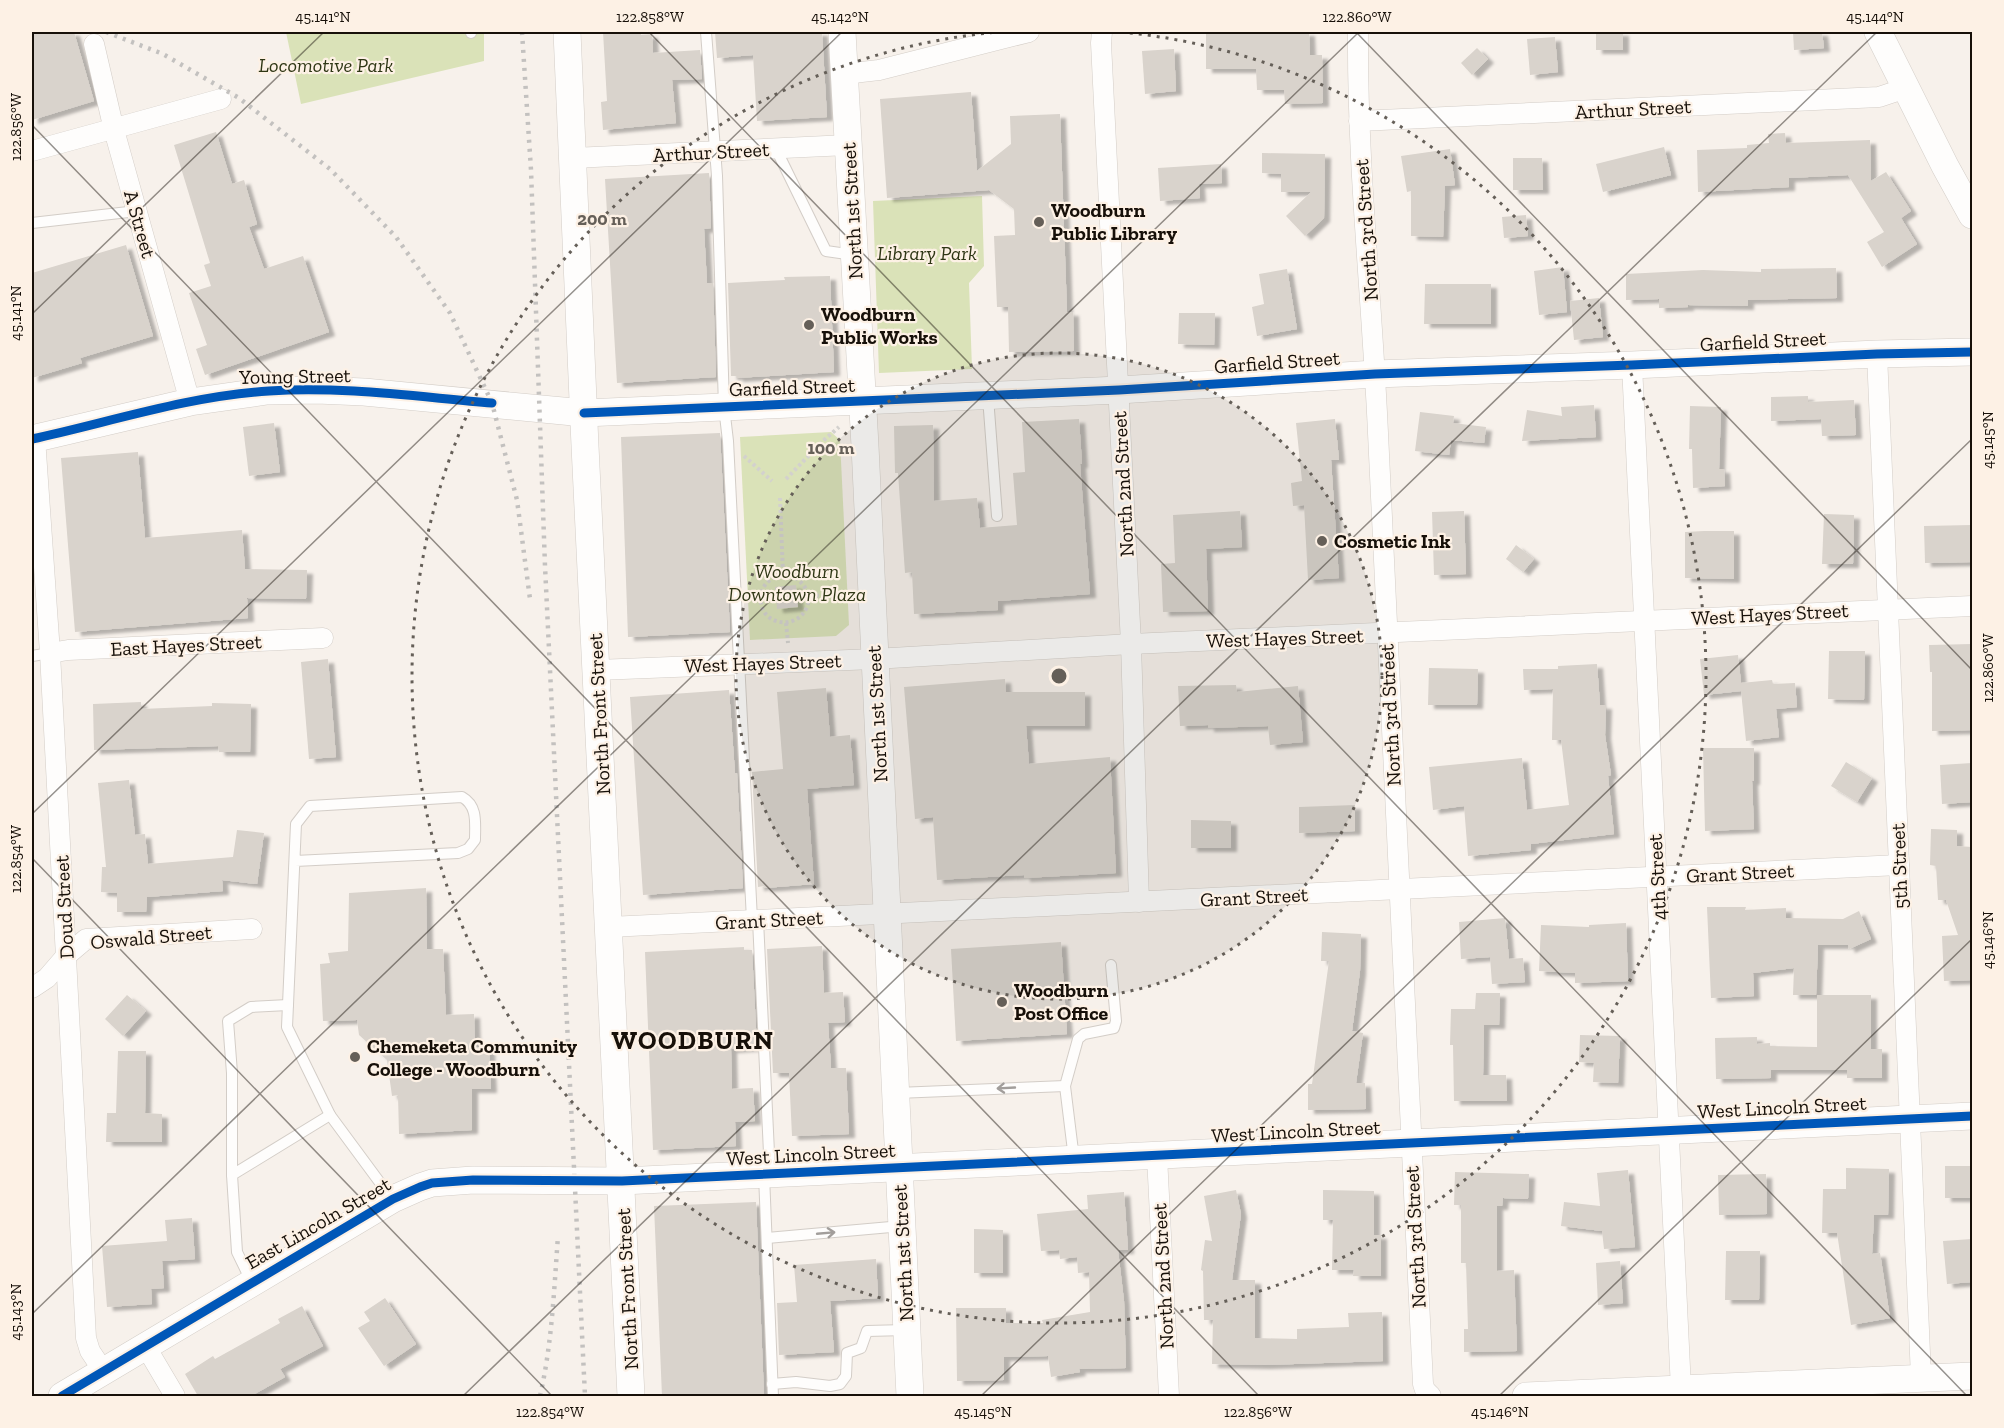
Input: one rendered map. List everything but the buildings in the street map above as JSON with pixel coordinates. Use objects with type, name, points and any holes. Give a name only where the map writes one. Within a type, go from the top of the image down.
[{"type":"street","name":"North Front Street","points":[[567,32],[632,1396]]},
{"type":"street","name":"North 1st Street","points":[[842,32],[872,593],[910,1396]]},
{"type":"street","points":[[844,74],[879,70],[1029,32]]},
{"type":"street","name":"North 2nd Street","points":[[1102,32],[1131,644],[1139,902]]},
{"type":"street","name":"North 3rd Street","points":[[1358,32],[1359,121],[1375,374],[1410,1144],[1423,1384],[1431,1396]]},
{"type":"street","points":[[1878,32],[1972,215]]},
{"type":"street","name":"A Street","points":[[94,44],[114,130],[190,402]]},
{"type":"street","name":"Arthur Street","points":[[1359,121],[1879,97],[1906,88]]},
{"type":"street","points":[[32,151],[221,99]]},
{"type":"street","name":"Arthur Street","points":[[573,158],[848,145]]},
{"type":"street","name":"Garfield Street","points":[[584,413],[1119,390],[1375,374],[1972,352]]},
{"type":"street","name":"5th Street","points":[[1877,354],[1921,1377]]},
{"type":"street","name":"4th Street","points":[[1632,365],[1668,1131],[1691,1391]]},
{"type":"street","name":"Young Street","points":[[33,439],[190,402],[267,391],[317,390],[480,402],[584,413]]},
{"type":"street","name":"Doud Street","points":[[33,439],[41,654],[66,956],[86,1338],[90,1351],[104,1372]]},
{"type":"street","name":"West Hayes Street","points":[[597,670],[874,659],[1131,644],[1972,606]]},
{"type":"street","name":"East Hayes Street","points":[[41,654],[68,650],[323,638]]},
{"type":"street","name":"Grant Street","points":[[609,927],[1899,865]]},
{"type":"street","name":"Oswald Street","points":[[32,988],[47,978],[66,956],[86,939],[252,929]]},
{"type":"street","name":"West Lincoln Street","points":[[622,1181],[1972,1116]]},
{"type":"street","name":"North 2nd Street","points":[[1158,1156],[1169,1396]]},
{"type":"street","name":"East Lincoln Street","points":[[62,1396],[393,1199],[432,1183],[473,1180],[622,1181]]},
{"type":"street","points":[[146,1347],[175,1396]]},
{"type":"street","points":[[1526,1396],[1831,1389],[1921,1377],[1972,1376]]},
{"type":"lane","points":[[706,32],[717,176],[724,407],[728,441],[755,920],[767,1175],[772,1396]]},
{"type":"lane","points":[[776,149],[826,251],[854,255]]},
{"type":"lane","points":[[32,223],[137,212]]},
{"type":"lane","points":[[988,396],[996,516]]},
{"type":"lane","points":[[296,861],[458,853],[468,849],[476,840],[474,811],[470,801],[462,797],[310,806],[296,824],[287,1027],[330,1115],[393,1199]]},
{"type":"lane","points":[[1074,1160],[1065,1086],[1078,1039],[1084,1034],[1114,1028],[1116,1021],[1112,965]]},
{"type":"lane","points":[[252,1283],[237,1252],[232,1175],[232,1073],[228,1021],[251,1007],[288,1005]]},
{"type":"lane","points":[[896,1094],[1065,1086]]},
{"type":"lane","points":[[232,1175],[330,1115]]},
{"type":"lane","points":[[767,1238],[902,1226]]},
{"type":"lane","points":[[772,1384],[796,1382],[830,1386],[840,1384],[846,1376],[847,1353],[861,1348],[867,1331],[906,1330]]},
{"type":"path","points":[[786,479],[839,427]]},
{"type":"path","points":[[728,441],[772,482]]},
{"type":"path","points":[[780,498],[783,574]]},
{"type":"path","points":[[783,574],[799,579],[807,588],[808,596],[806,610],[798,619],[786,623],[771,619],[763,609],[761,594],[766,583],[783,574]]},
{"type":"path","points":[[808,596],[872,593]]},
{"type":"green space","name":"Locomotive Park","points":[[286,32],[484,32],[484,61],[301,104]]},
{"type":"green space","name":"Library Park","points":[[982,196],[984,266],[969,283],[972,369],[879,373],[873,201]]},
{"type":"green space","name":"Woodburn Downtown Plaza","points":[[831,432],[840,440],[849,625],[836,636],[750,640],[740,437]]},
{"type":"railway","points":[[106,32],[163,54],[239,98],[330,169],[396,237],[450,313],[492,403],[517,500],[530,599]]},
{"type":"railway","points":[[522,32],[531,170],[545,566],[585,1396]]},
{"type":"railway","points":[[540,1396],[550,1337],[558,1236]]},
{"type":"cycle path","points":[[584,413],[1119,390],[1375,374],[1972,352]]},
{"type":"cycle path","points":[[32,439],[149,410],[209,398],[269,391],[353,391],[492,403]]},
{"type":"cycle path","points":[[62,1396],[393,1199],[432,1183],[473,1180],[622,1181],[1972,1116]]},
{"type":"place","name":"Woodburn Public Library","points":[[1039,222]]},
{"type":"place","name":"Woodburn Public Works","points":[[809,325]]},
{"type":"place","name":"Cosmetic Ink","points":[[1322,541]]},
{"type":"place","name":"Woodburn Post Office","points":[[1002,1002]]},
{"type":"place","name":"Chemeketa Community College - Woodburn","points":[[355,1057]]},
{"type":"district","name":"WOODBURN","points":[[693,1040]]}]
